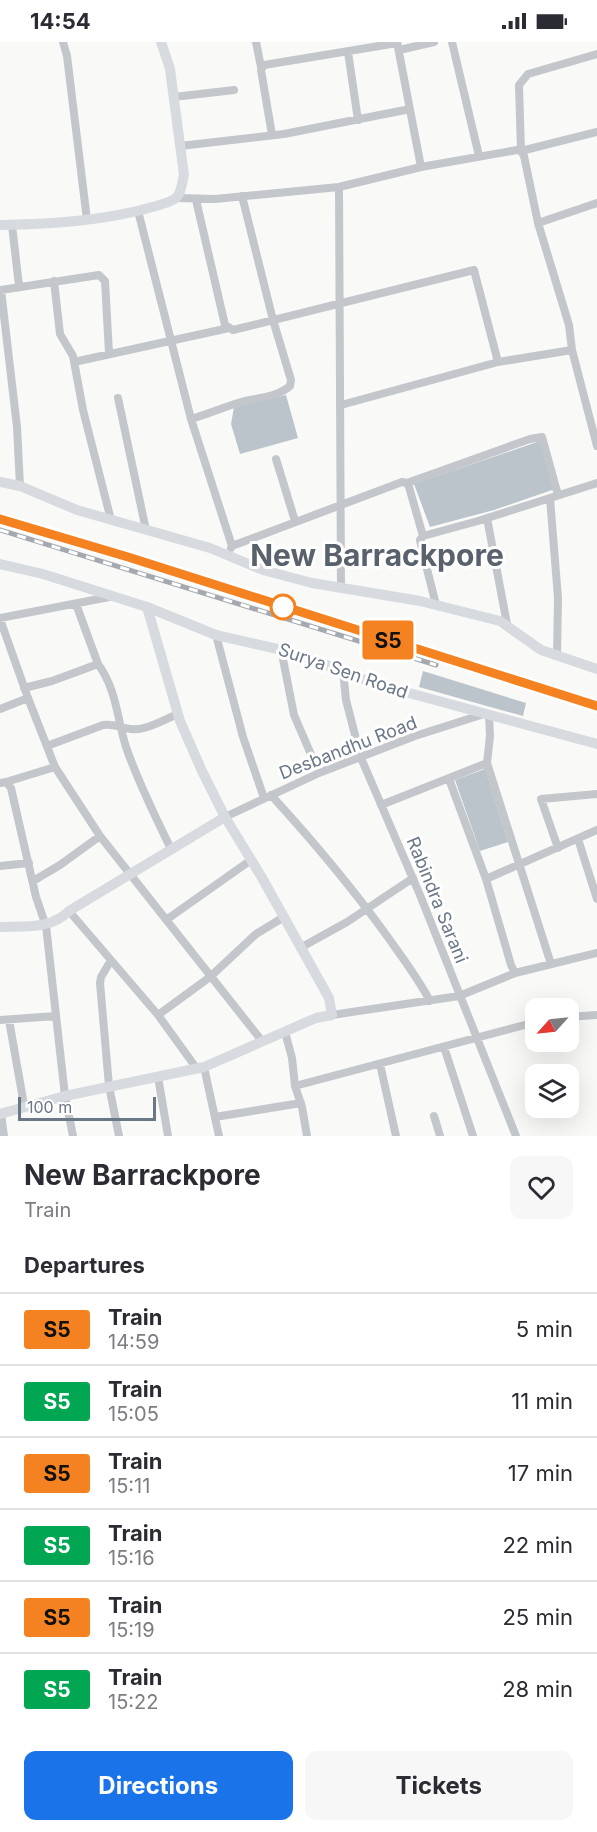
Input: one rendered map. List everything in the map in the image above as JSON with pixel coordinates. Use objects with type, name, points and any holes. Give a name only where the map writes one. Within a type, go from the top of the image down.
[{"type":"street","points":[[63,42],[87,220]]},
{"type":"street","points":[[161,42],[170,69],[184,175],[181,190],[176,198]]},
{"type":"street","points":[[256,42],[272,135]]},
{"type":"street","points":[[261,67],[348,52],[434,42]]},
{"type":"street","points":[[452,42],[479,156]]},
{"type":"street","points":[[398,45],[421,167]]},
{"type":"street","points":[[348,52],[358,120]]},
{"type":"street","points":[[597,54],[528,74],[519,85],[521,151],[538,223],[569,325],[572,350],[597,446]]},
{"type":"street","points":[[174,97],[234,90]]},
{"type":"street","points":[[180,146],[272,135],[410,109]]},
{"type":"street","points":[[19,286],[6,225],[87,220],[138,211],[176,198],[196,200],[339,187],[421,167],[521,151],[597,132]]},
{"type":"street","points":[[339,187],[341,588]]},
{"type":"street","points":[[191,420],[286,390],[290,386],[291,380],[273,320],[242,196]]},
{"type":"street","points":[[196,200],[225,325],[229,328],[233,330],[474,270],[498,362]]},
{"type":"street","points":[[538,223],[597,203]]},
{"type":"street","points":[[138,211],[191,420],[230,550]]},
{"type":"street","points":[[20,486],[17,427],[0,290],[103,276],[109,353]]},
{"type":"street","points":[[54,281],[60,334],[73,356],[83,410],[111,520]]},
{"type":"street","points":[[74,362],[229,328]]},
{"type":"street","points":[[340,405],[498,362],[572,350]]},
{"type":"street","points":[[118,398],[146,530]]},
{"type":"street","points":[[230,550],[295,522],[402,482],[407,483],[530,439],[542,437],[554,496],[558,598],[557,656]]},
{"type":"street","points":[[276,459],[295,522]]},
{"type":"street","points":[[0,482],[20,486],[77,510],[146,530],[230,550],[263,570],[341,588],[436,605],[500,621],[541,650],[597,669]]},
{"type":"street","points":[[407,483],[423,536]]},
{"type":"street","points":[[436,605],[420,540],[423,536],[597,483]]},
{"type":"street","points":[[487,518],[507,624]]},
{"type":"street","name":"Surya Sen Road","points":[[0,564],[43,574],[109,597],[147,607],[216,635],[281,649],[376,684],[597,744]]},
{"type":"street","points":[[109,597],[0,619],[55,767],[100,836],[262,1041]]},
{"type":"street","points":[[76,604],[98,664],[113,693],[129,756],[171,849]]},
{"type":"street","points":[[147,607],[178,714],[202,771],[225,817],[284,916],[329,998],[332,1015]]},
{"type":"street","points":[[216,635],[243,737],[267,796],[317,845],[368,909],[419,980],[429,1001]]},
{"type":"street","points":[[281,649],[294,715],[320,773]]},
{"type":"street","points":[[24,688],[52,681],[98,664]]},
{"type":"street","name":"Rabindra Sarani","points":[[343,671],[346,700],[361,758],[413,878],[516,1136]]},
{"type":"street","points":[[0,709],[28,698]]},
{"type":"street","points":[[47,746],[103,725],[112,724],[139,729],[178,714]]},
{"type":"street","points":[[487,715],[489,759],[487,763],[551,964]]},
{"type":"street","name":"Desbandhu Road","points":[[225,817],[320,773],[415,736],[487,715]]},
{"type":"street","points":[[381,805],[487,763]]},
{"type":"street","points":[[3,783],[55,767]]},
{"type":"street","points":[[449,779],[486,879],[515,973]]},
{"type":"street","points":[[3,783],[11,788],[46,926],[65,1095],[73,1136]]},
{"type":"street","points":[[558,848],[541,799],[597,794]]},
{"type":"street","points":[[0,927],[46,926],[225,817]]},
{"type":"street","points":[[486,879],[597,830]]},
{"type":"street","points":[[33,881],[100,836]]},
{"type":"street","points":[[579,839],[597,899]]},
{"type":"street","points":[[166,920],[251,860]]},
{"type":"street","points":[[0,866],[29,863]]},
{"type":"street","points":[[300,948],[340,927],[413,878]]},
{"type":"street","points":[[69,911],[200,1068],[219,1136]]},
{"type":"street","points":[[158,1016],[210,977],[256,934],[284,916]]},
{"type":"street","points":[[4,1136],[0,1114],[24,1106],[65,1095],[200,1068],[316,1018],[459,996],[515,973],[597,953]]},
{"type":"street","points":[[110,962],[100,983],[109,1086],[119,1136]]},
{"type":"street","points":[[579,1016],[597,1015]]},
{"type":"street","points":[[0,1020],[56,1016]]},
{"type":"street","points":[[9,1020],[24,1106]]},
{"type":"street","points":[[295,1086],[525,1025]]},
{"type":"street","points":[[285,1032],[307,1136]]},
{"type":"street","points":[[444,1047],[473,1136]]},
{"type":"street","points":[[380,1064],[396,1136]]},
{"type":"street","points":[[158,1077],[168,1136]]},
{"type":"street","points":[[215,1117],[301,1103]]},
{"type":"street","points":[[434,1116],[440,1136]]},
{"type":"shaded area","points":[[286,395],[298,438],[240,454],[231,424],[234,407]]},
{"type":"shaded area","points":[[540,441],[555,489],[494,510],[430,527],[414,484]]},
{"type":"shaded area","points":[[423,671],[526,703],[523,716],[419,687]]},
{"type":"shaded area","points":[[485,769],[508,842],[480,851],[455,780]]},
{"type":"railway","points":[[0,519],[128,557],[597,706]]},
{"type":"railway","points":[[0,530],[436,665]]},
{"type":"train","name":"S5","points":[[0,519],[128,557],[597,706]]},
{"type":"district","name":"New Barrackpore","points":[[377,556]]}]
